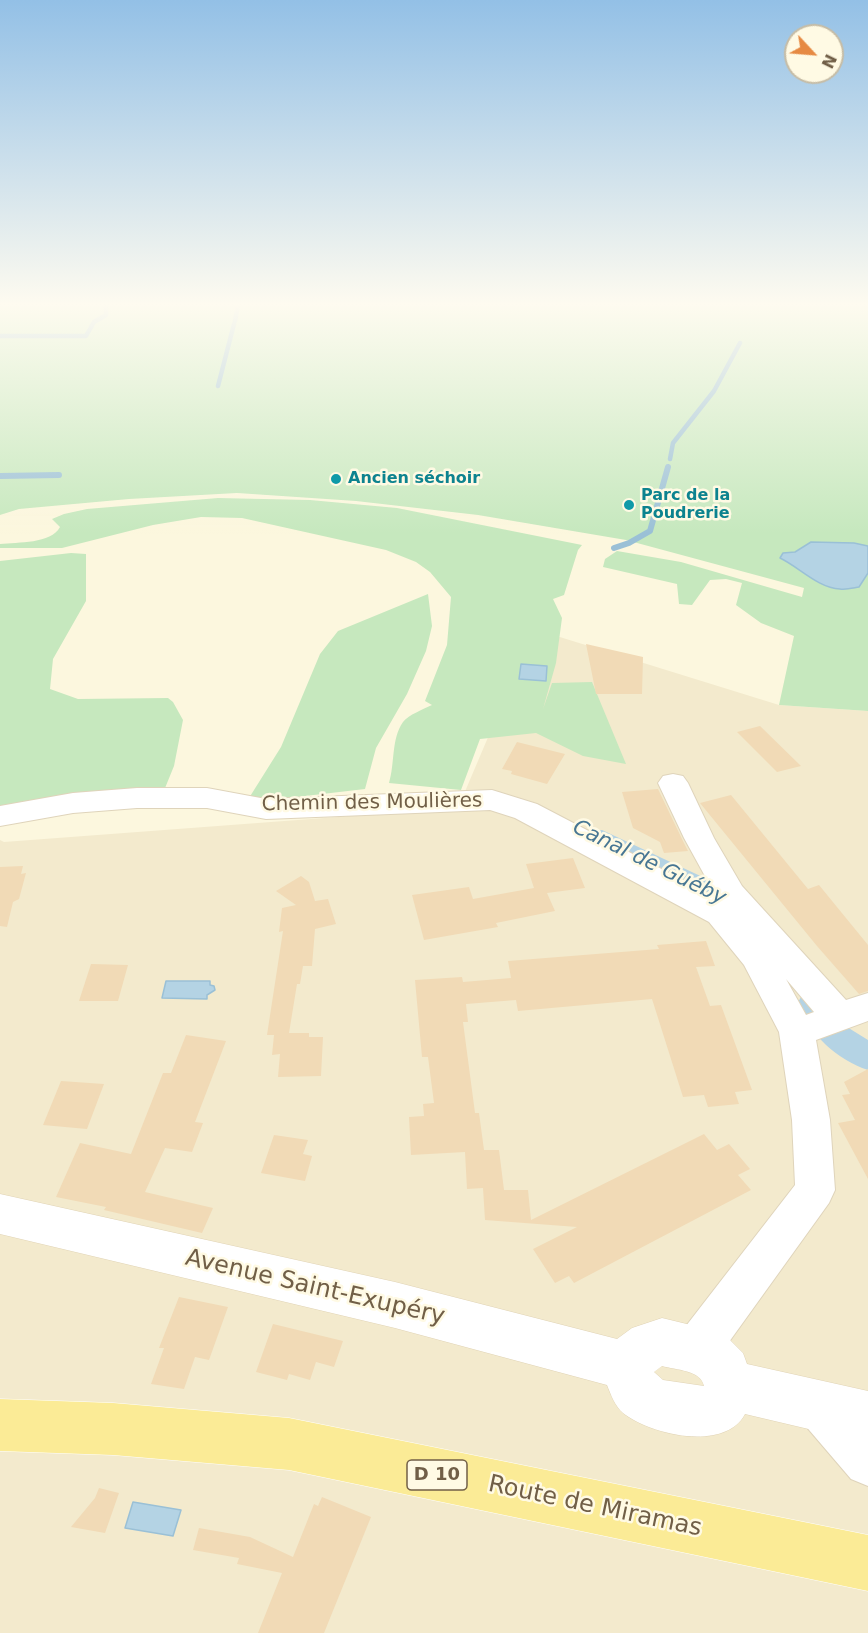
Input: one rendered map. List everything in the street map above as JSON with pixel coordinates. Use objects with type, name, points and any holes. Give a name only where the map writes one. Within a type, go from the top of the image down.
[{"type":"main road","name":"Route de Miramas","points":[[0,1425],[113,1429],[289,1444],[868,1563]]},
{"type":"street","points":[[673,783],[699,838],[731,894],[854,1012],[797,1032]]},
{"type":"street","name":"Chemin des Moulières","points":[[0,816],[73,803],[136,798],[207,798],[266,809],[492,800],[526,811],[722,914],[757,957],[797,1032],[811,1120],[815,1190],[695,1351]]},
{"type":"street","name":"Avenue Saint-Exupéry","points":[[0,1214],[395,1305],[628,1366]]},
{"type":"street","points":[[662,1342],[695,1351],[710,1355],[725,1370],[729,1385],[723,1404],[716,1410],[699,1413],[651,1401],[635,1388],[628,1366],[633,1356],[650,1344],[662,1342]]},
{"type":"street","points":[[729,1385],[868,1418]]},
{"type":"street","points":[[818,1406],[868,1462]]},
{"type":"shaded area","points":[[534,629],[779,705],[868,711],[868,1633],[0,1633],[0,840],[4,842],[458,808]]},
{"type":"green space","name":"Parc de la Poudrerie","points":[[0,381],[868,381],[868,711],[779,705],[794,636],[761,623],[736,605],[742,583],[726,579],[710,580],[692,605],[679,604],[677,584],[603,567],[605,559],[617,551],[681,562],[802,597],[804,588],[626,540],[478,515],[356,501],[237,493],[129,499],[19,509],[0,515]]},
{"type":"green space","points":[[218,498],[310,500],[397,508],[582,545],[578,550],[564,595],[553,599],[562,618],[556,663],[543,709],[552,683],[592,682],[626,764],[583,756],[536,733],[480,739],[461,790],[389,783],[399,729],[409,717],[432,705],[425,701],[447,645],[451,597],[430,572],[416,562],[386,550],[242,518],[201,517],[153,525],[62,548],[0,548],[0,544],[49,537],[60,527],[52,519],[64,514],[87,509]]},
{"type":"green space","points":[[71,553],[86,554],[86,601],[53,659],[50,689],[78,699],[168,698],[173,702],[183,720],[174,766],[163,793],[0,809],[0,561]]},
{"type":"green space","points":[[428,594],[432,626],[426,651],[407,694],[376,748],[365,789],[271,800],[249,798],[281,747],[320,654],[338,631]]},
{"type":"water","points":[[811,542],[854,543],[868,546],[868,573],[859,587],[832,588],[816,581],[780,558],[783,553],[795,552]]},
{"type":"water","points":[[521,664],[547,666],[546,681],[519,679]]},
{"type":"water","points":[[166,981],[210,981],[210,985],[214,986],[215,990],[207,995],[207,999],[162,998]]},
{"type":"water","points":[[133,1502],[181,1510],[173,1536],[125,1528]]},
{"type":"building","points":[[586,644],[643,657],[642,694],[596,694]]},
{"type":"building","points":[[760,726],[801,766],[777,772],[737,732]]},
{"type":"building","points":[[517,742],[565,754],[547,784],[511,774],[512,771],[502,769]]},
{"type":"building","points":[[658,789],[688,851],[664,853],[660,842],[633,828],[622,792]]},
{"type":"building","points":[[731,795],[808,889],[819,885],[868,945],[868,991],[859,994],[700,803]]},
{"type":"building","points":[[573,858],[585,888],[547,893],[555,911],[496,923],[498,927],[424,940],[412,895],[469,887],[473,899],[534,888],[526,864]]},
{"type":"building","points":[[23,866],[21,874],[26,873],[19,899],[13,902],[7,927],[0,926],[0,867]]},
{"type":"building","points":[[301,876],[309,882],[315,901],[328,899],[336,924],[315,929],[312,966],[303,966],[300,984],[297,984],[289,1033],[309,1033],[309,1037],[323,1037],[321,1076],[278,1077],[280,1054],[272,1055],[274,1035],[267,1035],[283,931],[279,932],[282,908],[296,905],[276,891]]},
{"type":"building","points":[[706,941],[715,966],[696,967],[710,1006],[721,1005],[752,1090],[735,1092],[739,1104],[708,1107],[704,1095],[683,1097],[652,999],[518,1011],[516,1000],[466,1004],[468,1022],[463,1022],[475,1113],[479,1113],[484,1150],[499,1150],[504,1190],[528,1190],[531,1220],[704,1134],[717,1150],[729,1144],[750,1169],[738,1175],[751,1190],[574,1283],[569,1276],[555,1283],[533,1249],[577,1227],[485,1220],[483,1188],[467,1189],[465,1152],[411,1155],[409,1117],[424,1116],[423,1104],[434,1103],[428,1057],[422,1057],[415,980],[462,977],[463,982],[511,978],[508,961],[659,949],[657,945]]},
{"type":"building","points":[[91,964],[128,965],[118,1001],[79,1001]]},
{"type":"building","points":[[186,1035],[226,1041],[195,1122],[203,1123],[192,1152],[165,1148],[145,1192],[213,1208],[202,1233],[104,1210],[106,1207],[56,1197],[80,1143],[131,1154],[163,1073],[171,1073]]},
{"type":"building","points":[[868,1069],[868,1179],[838,1123],[855,1120],[842,1095],[850,1094],[844,1082]]},
{"type":"building","points":[[61,1081],[104,1084],[87,1129],[43,1125]]},
{"type":"building","points":[[274,1135],[308,1140],[303,1154],[312,1156],[305,1181],[261,1173]]},
{"type":"building","points":[[179,1297],[228,1307],[209,1360],[195,1357],[184,1389],[151,1384],[164,1348],[159,1348]]},
{"type":"building","points":[[273,1324],[343,1341],[334,1367],[316,1362],[310,1380],[289,1374],[287,1380],[256,1372]]},
{"type":"building","points":[[99,1488],[119,1493],[105,1533],[71,1527],[95,1498]]},
{"type":"building","points":[[322,1497],[371,1517],[324,1633],[258,1633],[282,1573],[237,1564],[239,1558],[193,1550],[199,1528],[250,1537],[293,1557],[314,1504],[318,1506]]},
{"type":"waterway","points":[[218,386],[219,381]]},
{"type":"waterway","points":[[670,459],[673,443],[719,381]]},
{"type":"waterway","points":[[614,548],[629,543],[650,531],[668,467]]},
{"type":"waterway","points":[[0,476],[59,475]]},
{"type":"waterway","name":"Canal de Guéby","points":[[602,839],[731,902],[743,917]]},
{"type":"waterway","name":"Canal de Guéby","points":[[812,1006],[836,1036],[868,1057]]},
{"type":"place","name":"Ancien séchoir","points":[[336,479]]},
{"type":"place","name":"Parc de la Poudrerie","points":[[629,505]]}]
